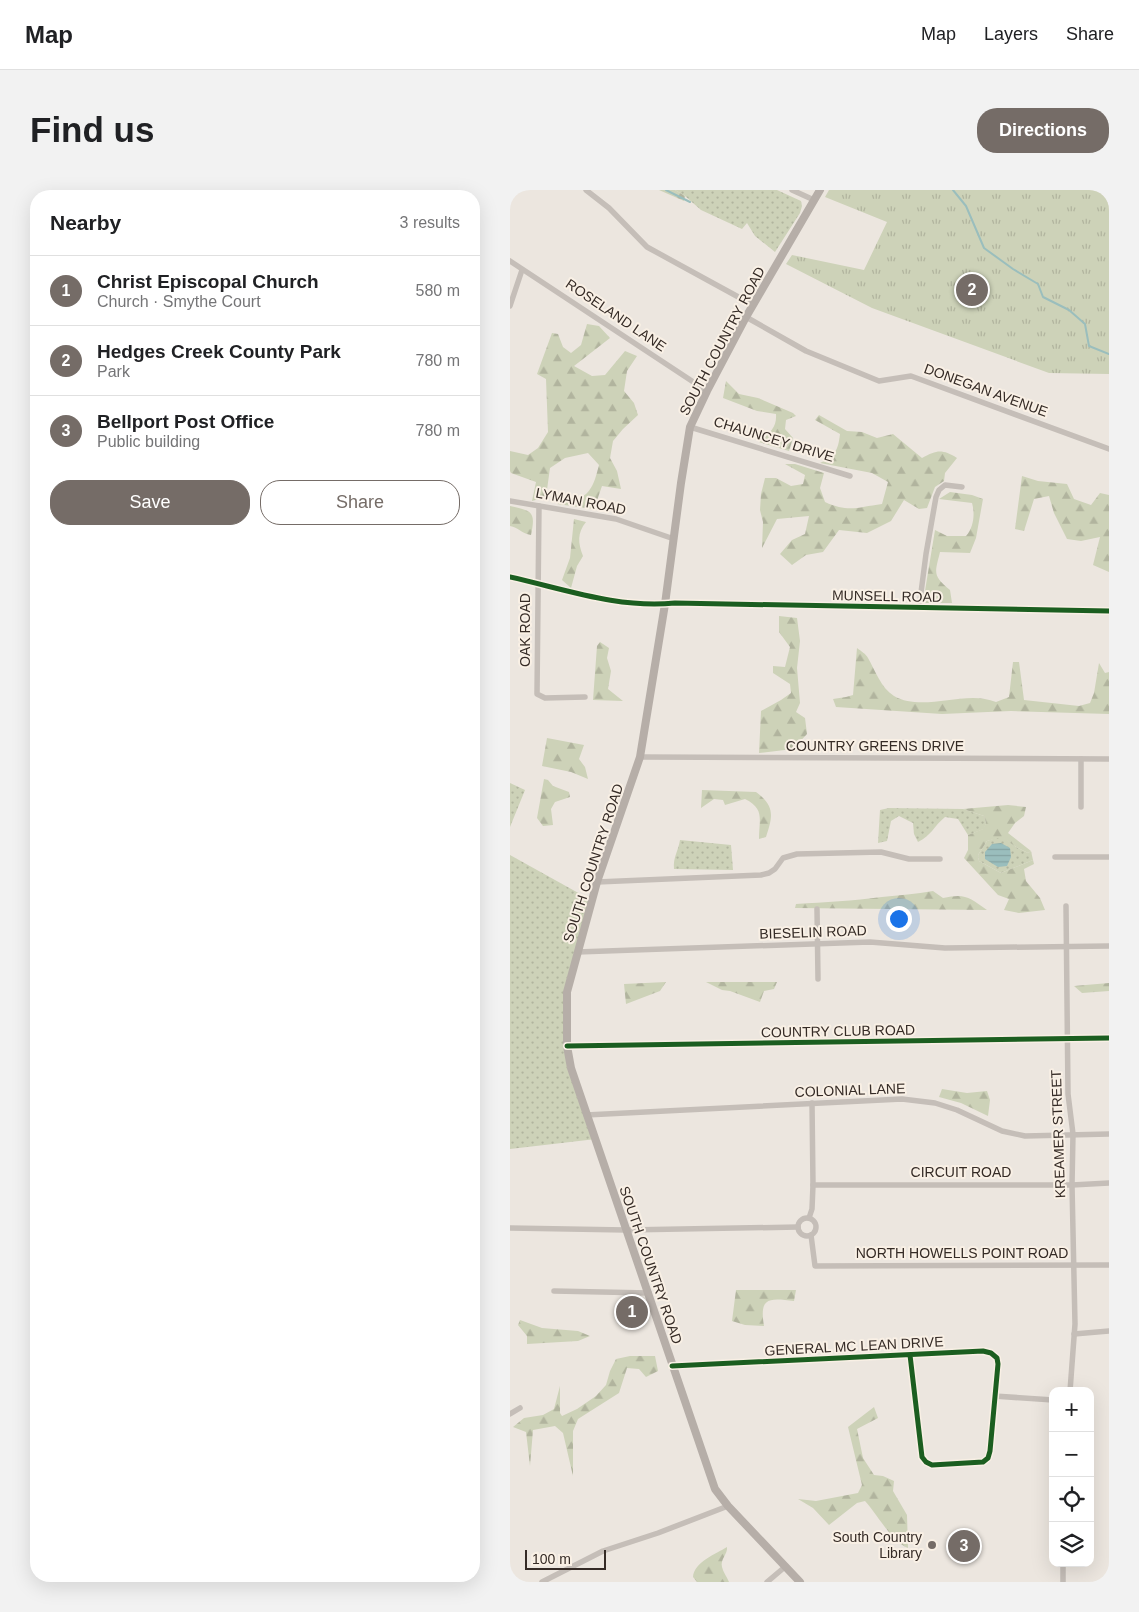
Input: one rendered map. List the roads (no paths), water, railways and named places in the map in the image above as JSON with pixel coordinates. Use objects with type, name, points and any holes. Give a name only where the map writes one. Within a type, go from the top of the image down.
[{"type":"main road","name":"SOUTH COUNTRY ROAD","points":[[800,1582],[728,1506],[716,1489],[672,1366],[571,1068],[567,1046],[567,992],[597,882],[640,757],[665,604],[690,427],[746,317],[820,190]]},
{"type":"street","points":[[586,190],[609,208],[647,247],[753,305]]},
{"type":"street","points":[[792,190],[814,200]]},
{"type":"street","name":"ROSELAND LANE","points":[[510,261],[707,391]]},
{"type":"street","points":[[510,306],[522,270]]},
{"type":"street","name":"DONEGAN AVENUE","points":[[746,317],[806,351],[879,380],[911,376],[1109,449]]},
{"type":"street","name":"CHAUNCEY DRIVE","points":[[690,427],[850,476]]},
{"type":"street","points":[[919,608],[936,497],[939,490],[945,485],[962,487]]},
{"type":"street","name":"LYMAN ROAD","points":[[510,501],[616,519],[674,538]]},
{"type":"street","name":"OAK ROAD","points":[[539,506],[537,694],[545,698],[585,696]]},
{"type":"street","name":"MUNSELL ROAD","points":[[510,577],[602,599],[652,605],[675,603],[1109,611]]},
{"type":"street","name":"COUNTRY GREENS DRIVE","points":[[640,757],[1109,759]]},
{"type":"street","points":[[1081,759],[1081,807]]},
{"type":"street","points":[[597,882],[761,875],[775,869],[783,858],[797,854],[881,852],[909,859],[940,860]]},
{"type":"street","points":[[1055,857],[1109,857]]},
{"type":"street","name":"KREAMER STREET","points":[[1066,906],[1068,1094],[1073,1134],[1074,1334],[1070,1387]]},
{"type":"street","points":[[817,909],[818,979]]},
{"type":"street","name":"BIESELIN ROAD","points":[[578,952],[870,942],[945,948],[1109,946]]},
{"type":"street","name":"COUNTRY CLUB ROAD","points":[[567,1046],[1109,1038]]},
{"type":"street","name":"COLONIAL LANE","points":[[586,1115],[902,1099],[924,1101],[945,1106],[996,1129],[1012,1134],[1025,1136],[1109,1134]]},
{"type":"street","points":[[809,1218],[812,1209],[813,1185],[812,1103]]},
{"type":"street","name":"CIRCUIT ROAD","points":[[813,1185],[1072,1185],[1109,1183]]},
{"type":"street","points":[[809,1218],[816,1225],[815,1231],[810,1235],[802,1234],[798,1227],[802,1219],[809,1218]]},
{"type":"street","points":[[510,1228],[626,1230],[798,1227]]},
{"type":"street","name":"NORTH HOWELLS POINT ROAD","points":[[810,1235],[814,1266],[1109,1265]]},
{"type":"street","points":[[554,1291],[648,1293]]},
{"type":"street","points":[[1074,1334],[1109,1332]]},
{"type":"street","name":"GENERAL MC LEAN DRIVE","points":[[672,1366],[983,1351],[991,1353],[997,1358],[994,1396]]},
{"type":"street","points":[[910,1355],[921,1452],[926,1462],[932,1465],[977,1463],[983,1462],[988,1458],[994,1396],[1049,1400]]},
{"type":"street","points":[[510,1414],[520,1408]]},
{"type":"street","points":[[542,1582],[603,1551],[658,1533],[728,1506]]},
{"type":"street","points":[[767,1582],[786,1566]]},
{"type":"street","points":[[1063,1567],[1063,1582]]},
{"type":"water","points":[[1001,843],[1010,848],[1011,857],[1007,866],[998,867],[985,859],[985,852],[992,844]]},
{"type":"waterway","points":[[666,190],[690,202]]},
{"type":"waterway","points":[[953,190],[966,206],[984,248],[1038,284],[1043,297],[1069,310],[1085,324],[1089,346],[1109,354]]},
{"type":"place","name":"Hedges Creek County Park","points":[[972,290]]},
{"type":"place","name":"Christ Episcopal Church","points":[[632,1312]]},
{"type":"place","name":"South Country Library","points":[[932,1545]]},
{"type":"place","name":"Bellport Post Office","points":[[964,1546]]}]
